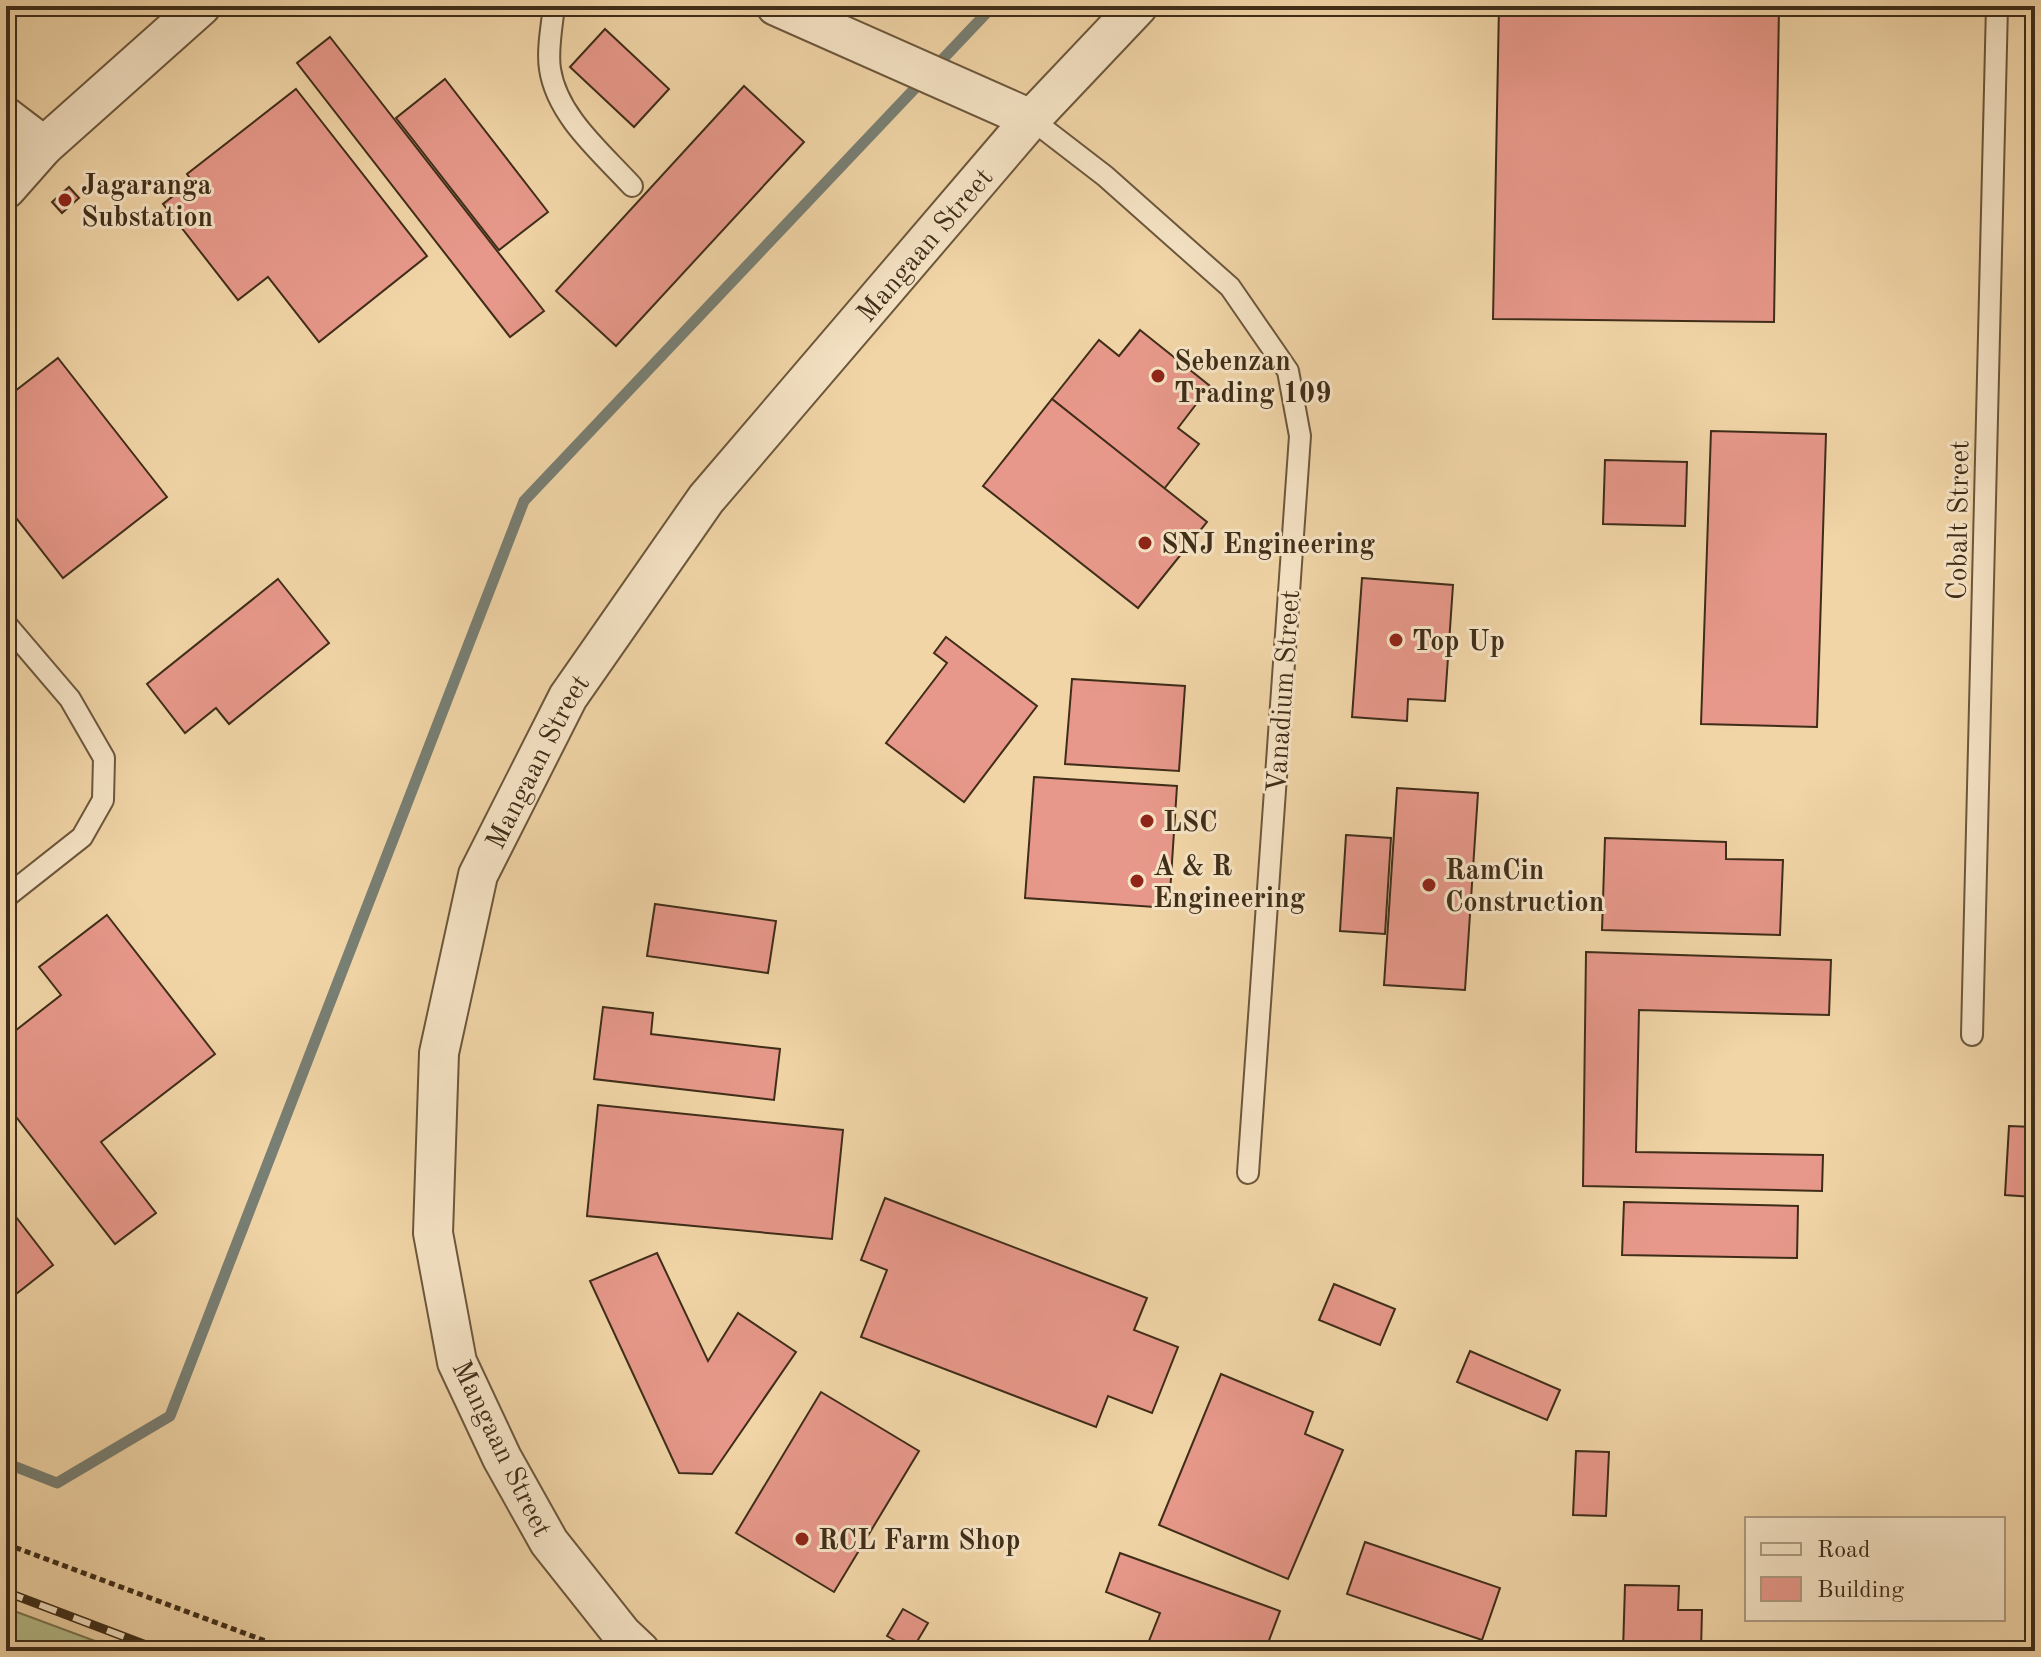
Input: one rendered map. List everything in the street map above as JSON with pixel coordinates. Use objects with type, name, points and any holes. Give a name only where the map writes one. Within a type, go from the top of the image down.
[{"type":"street","points":[[6,189],[44,146],[201,6]]},
{"type":"street","name":"Vanadium Street","points":[[776,6],[1031,119]]},
{"type":"street","name":"Mangaan Street","points":[[640,1651],[622,1634],[549,1542],[502,1458],[457,1362],[433,1233],[439,1053],[478,875],[568,697],[706,499],[1031,119],[1138,6]]},
{"type":"street","points":[[6,117],[44,146]]},
{"type":"lane","points":[[554,6],[550,68],[559,98],[567,113],[632,186]]},
{"type":"lane","name":"Cobalt Street","points":[[1972,1035],[1997,6]]},
{"type":"lane","name":"Vanadium Street","points":[[1031,119],[1105,176],[1230,287],[1288,371],[1300,436],[1248,1173]]},
{"type":"lane","points":[[6,624],[70,699],[104,758],[103,800],[82,837],[6,897]]},
{"type":"path","points":[[6,1544],[292,1651]]},
{"type":"green space","points":[[6,1608],[122,1651],[6,1651]]},
{"type":"building","points":[[1499,6],[1779,6],[1774,322],[1493,319]]},
{"type":"building","points":[[605,29],[669,89],[634,127],[570,67]]},
{"type":"building","points":[[330,37],[544,311],[510,337],[297,63]]},
{"type":"building","points":[[445,79],[548,212],[499,250],[396,118]]},
{"type":"building","points":[[744,86],[804,142],[616,346],[556,291]]},
{"type":"building","points":[[296,89],[427,256],[319,342],[268,277],[238,300],[163,204],[192,181],[187,174]]},
{"type":"building","name":"Jagaranga Substation","points":[[69,187],[79,198],[62,213],[52,202]]},
{"type":"building","points":[[1140,330],[1210,386],[1178,428],[1199,444],[1164,489],[1052,399],[1099,340],[1119,356]]},
{"type":"building","points":[[58,358],[167,497],[63,578],[6,505],[6,398]]},
{"type":"building","points":[[1052,399],[1207,522],[1138,608],[983,486]]},
{"type":"building","points":[[1711,431],[1826,434],[1817,727],[1701,724]]},
{"type":"building","points":[[1605,460],[1687,462],[1685,526],[1603,524]]},
{"type":"building","points":[[1362,578],[1453,585],[1445,701],[1408,699],[1407,721],[1352,717]]},
{"type":"building","points":[[278,579],[329,643],[229,724],[216,708],[185,733],[147,684]]},
{"type":"building","points":[[946,637],[1037,706],[964,802],[886,743],[947,663],[934,653]]},
{"type":"building","points":[[1072,679],[1185,686],[1179,771],[1065,764]]},
{"type":"building","points":[[1034,777],[1177,786],[1169,908],[1025,898]]},
{"type":"building","points":[[1397,788],[1478,793],[1465,990],[1384,985]]},
{"type":"building","points":[[1346,835],[1391,838],[1385,934],[1340,931]]},
{"type":"building","points":[[1605,838],[1726,842],[1726,859],[1783,860],[1780,935],[1602,930]]},
{"type":"building","points":[[655,904],[776,921],[768,973],[647,956]]},
{"type":"building","points":[[107,915],[215,1054],[101,1142],[156,1213],[115,1244],[6,1104],[6,1038],[61,995],[39,967]]},
{"type":"building","points":[[1586,952],[1831,960],[1829,1015],[1639,1010],[1636,1152],[1823,1155],[1822,1191],[1583,1186]]},
{"type":"building","points":[[603,1007],[653,1013],[651,1034],[780,1049],[774,1100],[594,1079]]},
{"type":"building","points":[[598,1105],[843,1130],[832,1239],[587,1216]]},
{"type":"building","points":[[2009,1126],[2035,1127],[2035,1197],[2005,1195]]},
{"type":"building","points":[[885,1198],[1147,1298],[1134,1330],[1178,1347],[1152,1413],[1108,1396],[1096,1427],[861,1337],[887,1270],[861,1260]]},
{"type":"building","points":[[1624,1202],[1798,1206],[1797,1258],[1622,1255]]},
{"type":"building","points":[[6,1204],[53,1265],[6,1302]]},
{"type":"building","points":[[657,1253],[708,1361],[738,1313],[796,1352],[712,1474],[679,1473],[590,1281]]},
{"type":"building","points":[[1334,1284],[1395,1309],[1380,1345],[1319,1320]]},
{"type":"building","points":[[1470,1351],[1560,1390],[1547,1420],[1457,1382]]},
{"type":"building","points":[[1221,1374],[1313,1412],[1305,1434],[1343,1450],[1288,1579],[1159,1525]]},
{"type":"building","points":[[821,1392],[919,1451],[834,1592],[736,1533]]},
{"type":"building","points":[[1576,1451],[1609,1452],[1606,1516],[1573,1515]]},
{"type":"building","points":[[1365,1542],[1500,1588],[1482,1640],[1347,1594]]},
{"type":"building","points":[[1120,1553],[1280,1611],[1265,1651],[1145,1651],[1160,1613],[1106,1592]]},
{"type":"building","points":[[1625,1585],[1679,1586],[1678,1610],[1702,1610],[1701,1651],[1623,1651]]},
{"type":"building","points":[[903,1609],[928,1623],[912,1650],[887,1636]]},
{"type":"waterway","points":[[6,1463],[57,1483],[170,1416],[524,501],[993,6]]},
{"type":"railway","points":[[6,1592],[162,1651]]},
{"type":"place","name":"Jagaranga Substation","points":[[65,200]]},
{"type":"place","name":"Sebenzan Trading 109","points":[[1158,376]]},
{"type":"place","name":"SNJ Engineering","points":[[1145,543]]},
{"type":"place","name":"Top Up","points":[[1396,640]]},
{"type":"place","name":"LSC","points":[[1147,821]]},
{"type":"place","name":"A & R Engineering","points":[[1137,881]]},
{"type":"place","name":"RamCin Construction","points":[[1429,885]]},
{"type":"place","name":"RCL Farm Shop","points":[[802,1539]]}]
